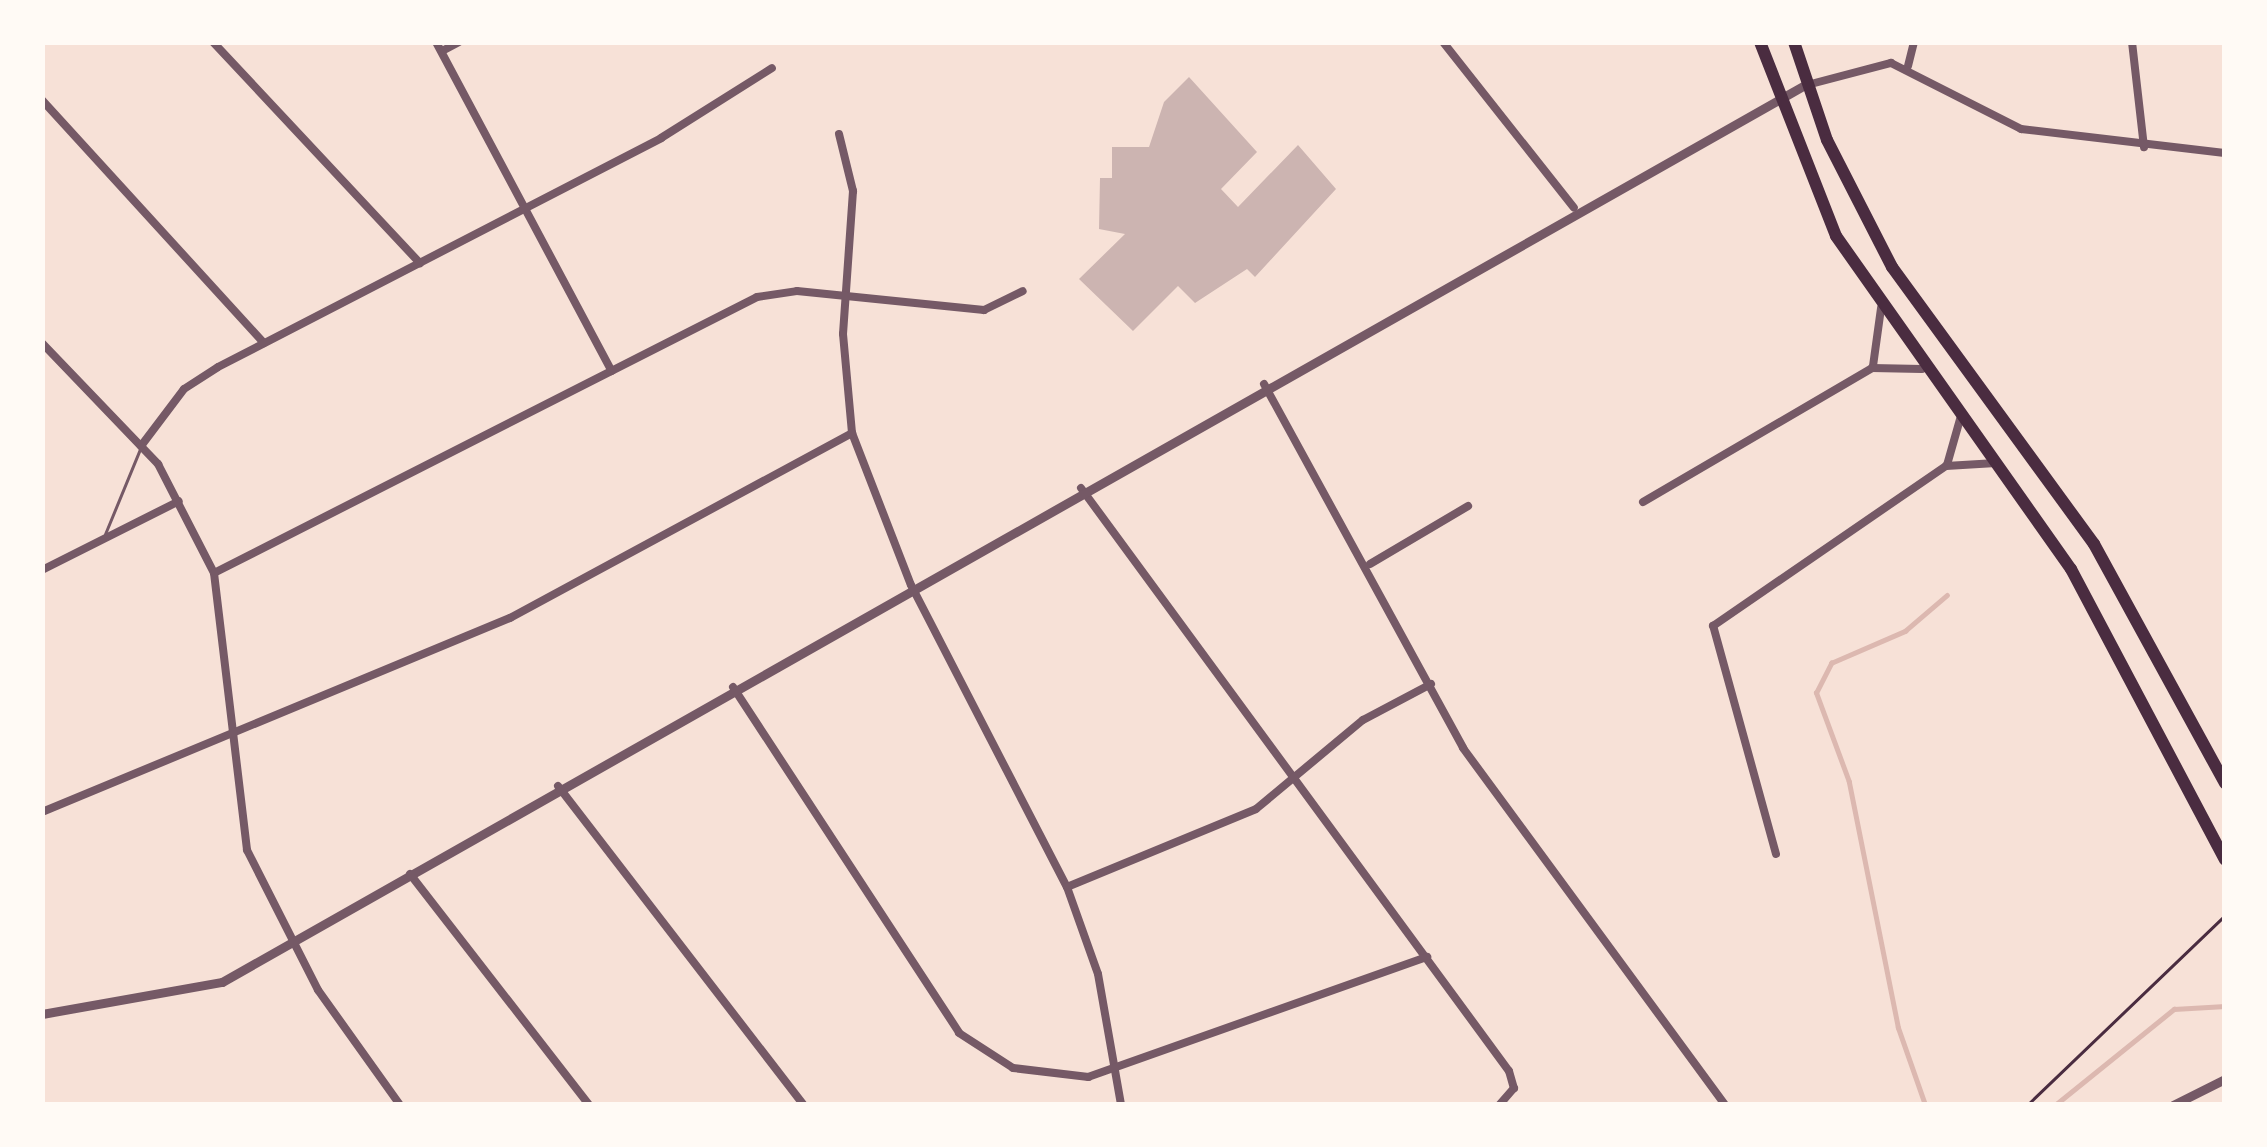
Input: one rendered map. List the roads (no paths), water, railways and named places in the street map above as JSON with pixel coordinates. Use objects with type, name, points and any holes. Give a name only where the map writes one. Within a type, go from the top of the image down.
[{"type":"main road","points":[[1760,42],[1775,100],[1881,308],[1997,464],[2114,639],[2225,860]]},
{"type":"main road","points":[[1794,42],[1805,86],[1892,268],[2093,544],[2225,783]]},
{"type":"street","points":[[213,42],[420,263]]},
{"type":"street","points":[[459,42],[440,46],[613,371]]},
{"type":"street","points":[[1443,42],[1574,208]]},
{"type":"street","points":[[1908,66],[1914,42]]},
{"type":"street","points":[[2132,42],[2144,147]]},
{"type":"street","points":[[42,1014],[199,992],[1574,208],[1775,100],[1850,66],[1908,66],[2020,129],[2225,153]]},
{"type":"street","points":[[141,446],[184,389],[529,207],[772,68]]},
{"type":"street","points":[[42,100],[264,343]]},
{"type":"street","points":[[838,134],[853,191],[845,297],[852,433],[911,585],[1067,887],[1121,1105]]},
{"type":"street","points":[[214,573],[757,297],[845,297],[984,310],[1023,291]]},
{"type":"street","points":[[1873,368],[1881,308]]},
{"type":"street","points":[[42,343],[141,446],[179,501],[214,573],[228,728],[248,850],[291,941],[400,1105]]},
{"type":"street","points":[[1643,502],[1873,368],[1922,368]]},
{"type":"street","points":[[1264,384],[1370,565],[1463,748],[1725,1105]]},
{"type":"street","points":[[1946,466],[1961,416]]},
{"type":"street","points":[[42,812],[228,728],[510,618],[852,433]]},
{"type":"street","points":[[1776,854],[1713,626],[1946,466],[1997,464]]},
{"type":"street","points":[[1081,488],[1426,957],[1514,1088],[1499,1105]]},
{"type":"street","points":[[42,570],[179,501]]},
{"type":"street","points":[[1370,565],[1468,506]]},
{"type":"street","points":[[1067,887],[1206,836],[1297,776],[1363,720],[1431,684]]},
{"type":"street","points":[[733,687],[959,1034],[1046,1077],[1115,1069],[1426,957]]},
{"type":"street","points":[[558,786],[803,1105]]},
{"type":"street","points":[[409,872],[590,1105]]},
{"type":"street","points":[[2173,1105],[2225,1079]]},
{"type":"lane","points":[[104,536],[141,446]]},
{"type":"waterway","points":[[1925,1105],[1898,1028],[1849,782],[1816,693],[1831,663],[1905,631],[1947,595]]},
{"type":"waterway","points":[[2055,1105],[2174,1009],[2225,1006]]}]
